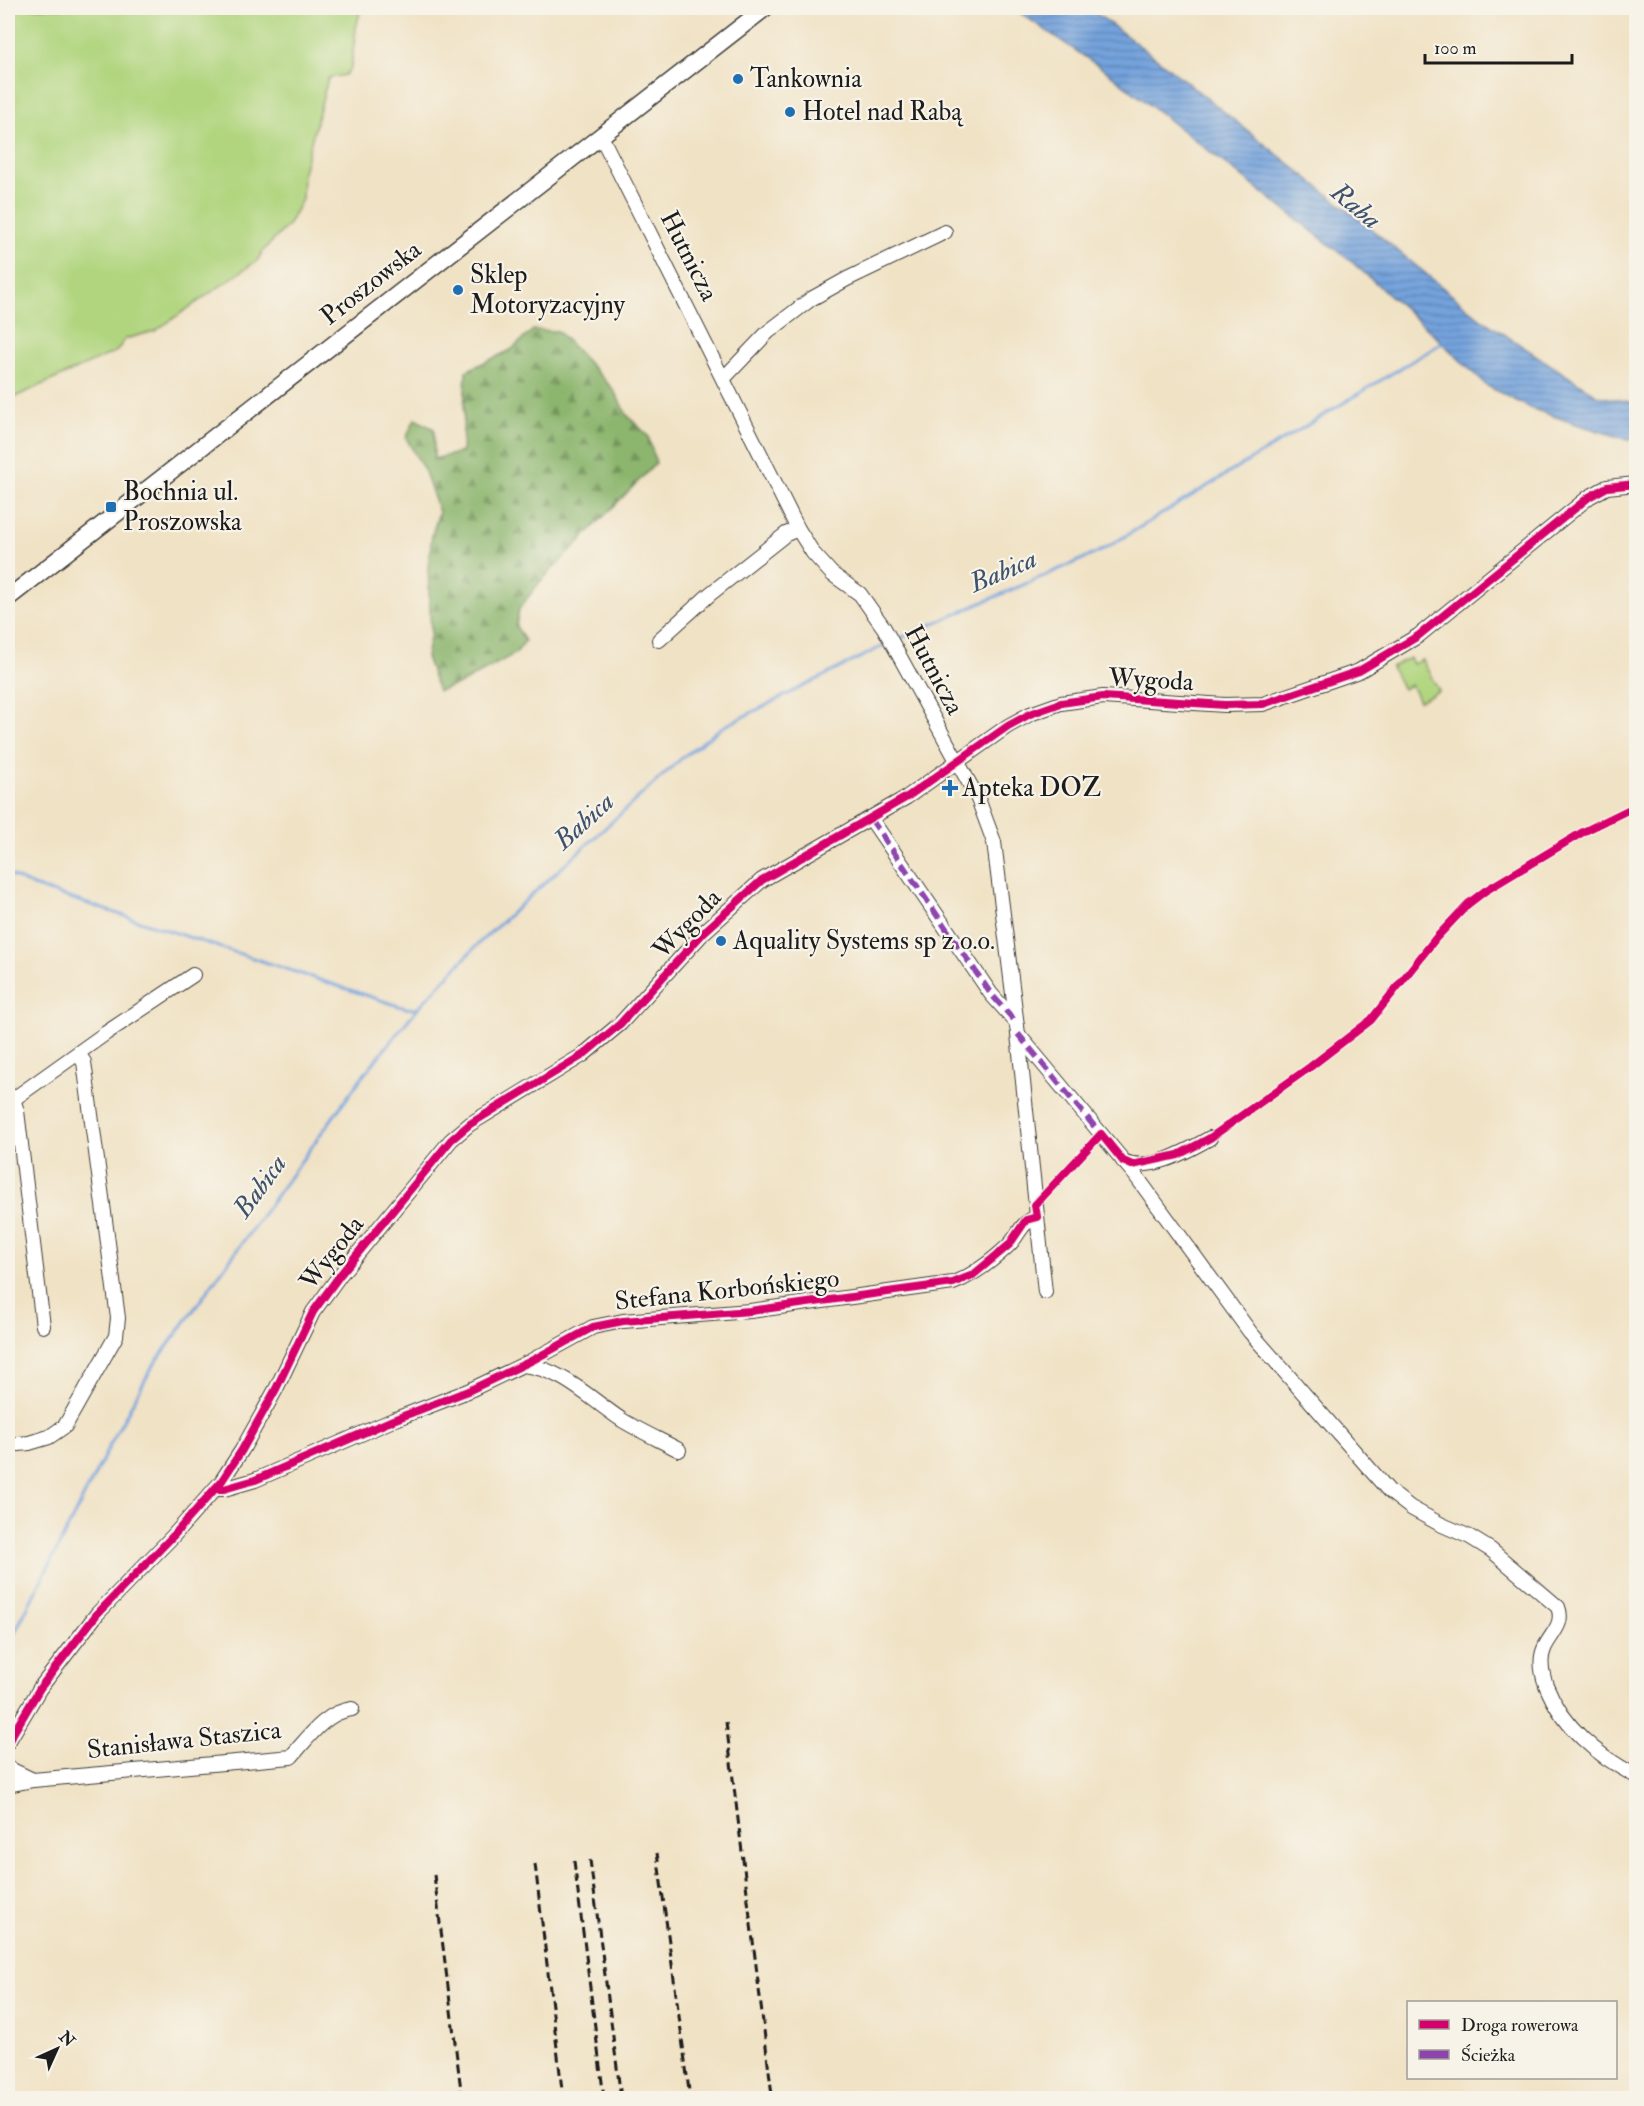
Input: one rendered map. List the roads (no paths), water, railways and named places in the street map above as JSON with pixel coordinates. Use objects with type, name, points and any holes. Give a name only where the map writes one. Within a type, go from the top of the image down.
[{"type":"main road","name":"Proszowska","points":[[8,598],[765,8]]},
{"type":"street","name":"Hutnicza","points":[[601,136],[798,529],[813,553],[832,574],[860,594],[884,628],[978,799],[994,842],[1046,1292]]},
{"type":"street","points":[[724,378],[768,332],[810,299],[945,232]]},
{"type":"street","name":"Wygoda","points":[[8,1742],[40,1688],[97,1614],[174,1535],[214,1489],[242,1450],[276,1389],[313,1312],[340,1275],[451,1140],[470,1124],[583,1055],[620,1024],[704,932],[762,880],[871,819],[1008,726],[1030,714],[1061,702],[1103,698],[1225,705],[1263,704],[1359,671],[1418,636],[1589,497],[1608,487],[1636,484]]},
{"type":"street","points":[[659,640],[710,594],[786,534],[798,529]]},
{"type":"street","points":[[871,819],[991,994],[1155,1201],[1250,1332],[1389,1491],[1411,1508],[1491,1550],[1558,1607],[1561,1615],[1560,1623],[1543,1650],[1541,1662],[1542,1673],[1552,1699],[1575,1732],[1609,1761],[1636,1776]]},
{"type":"street","points":[[43,1326],[17,1112],[10,1101],[193,975]]},
{"type":"street","points":[[8,1445],[29,1443],[49,1437],[65,1426],[116,1336],[118,1318],[84,1062],[78,1054]]},
{"type":"street","points":[[1123,1161],[1132,1165],[1142,1164],[1178,1155],[1210,1138]]},
{"type":"street","name":"Stefana Korbońskiego","points":[[214,1489],[224,1489],[255,1480],[393,1420],[468,1391],[523,1365],[593,1327],[623,1321],[750,1311],[953,1283],[973,1275],[1009,1245],[1026,1221],[1036,1217]]},
{"type":"street","points":[[523,1365],[548,1370],[568,1381],[623,1421],[679,1450]]},
{"type":"street","name":"Stanisława Staszica","points":[[8,1785],[33,1780],[291,1756],[325,1719],[342,1710],[352,1709]]},
{"type":"street","points":[[8,1768],[33,1780]]},
{"type":"water","points":[[1013,8],[1089,8],[1160,61],[1481,319],[1598,396],[1636,403],[1636,439],[1626,439],[1530,408],[1487,386],[1432,333],[1353,263],[1110,74]]},
{"type":"waterway","name":"Babica","points":[[896,640],[1101,551],[1445,341]]},
{"type":"waterway","name":"Babica","points":[[8,1646],[151,1369],[362,1077],[417,1009],[481,941],[683,757],[721,728],[887,644]]},
{"type":"waterway","points":[[8,874],[33,886],[405,1008],[416,1009]]},
{"type":"railway","points":[[726,1722],[772,2095]]},
{"type":"railway","points":[[657,1853],[690,2098]]},
{"type":"railway","points":[[590,1860],[621,2098]]},
{"type":"railway","points":[[574,1861],[604,2098]]},
{"type":"railway","points":[[535,1864],[563,2098]]},
{"type":"railway","points":[[434,1875],[462,2098]]},
{"type":"place","name":"Tankownia","points":[[738,79]]},
{"type":"place","name":"Hotel nad Rabą","points":[[790,112]]},
{"type":"place","name":"Sklep Motoryzacyjny","points":[[458,290]]},
{"type":"place","name":"Bochnia ul. Proszowska","points":[[111,507]]},
{"type":"place","name":"Apteka DOZ","points":[[950,788]]},
{"type":"place","name":"Aquality Systems sp z o.o.","points":[[721,941]]},
{"type":"water label","name":"Raba","points":[[1356,206]]}]
